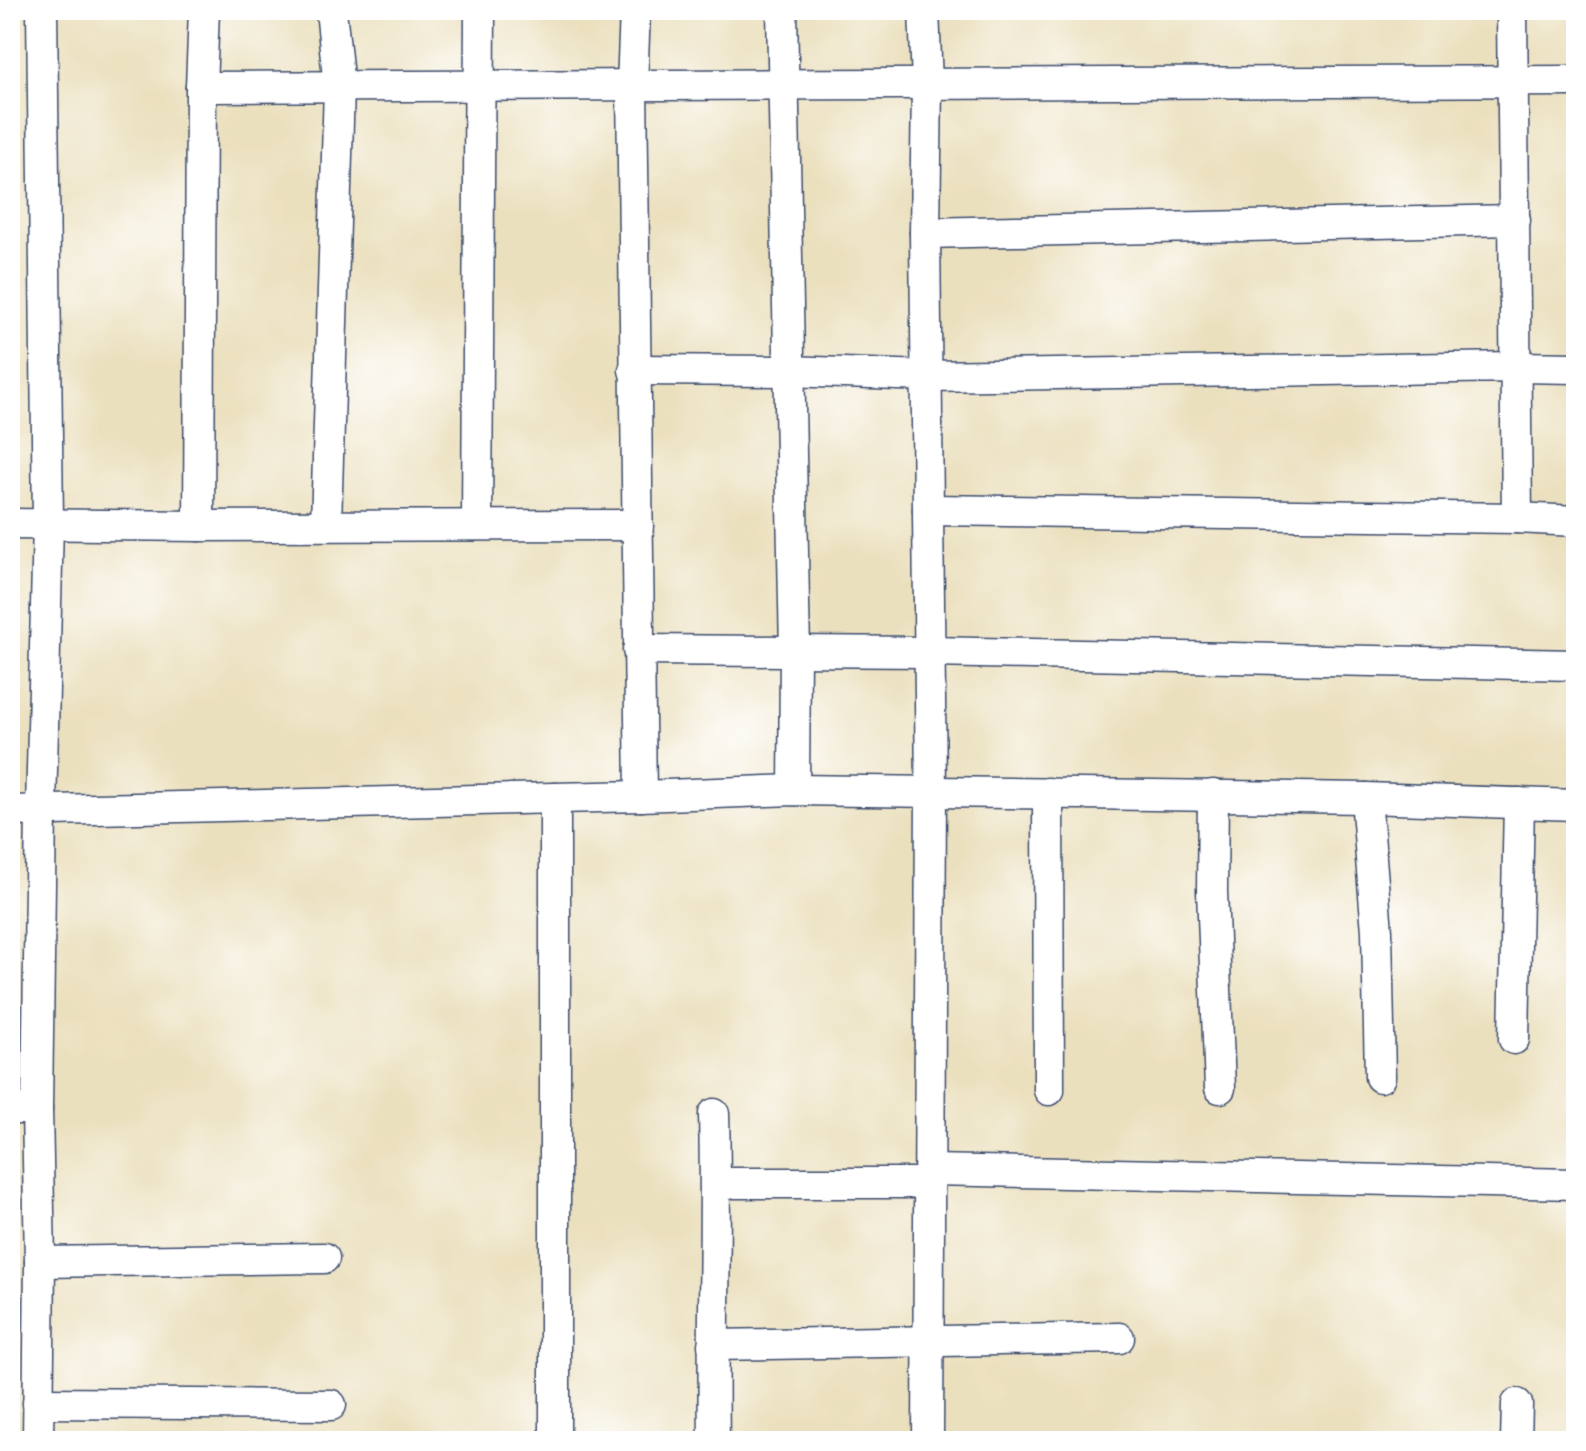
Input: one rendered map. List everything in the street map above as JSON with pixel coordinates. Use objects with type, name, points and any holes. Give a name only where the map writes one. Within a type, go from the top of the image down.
[{"type":"street","points":[[38,1441],[40,1262],[24,1109],[41,810],[48,523],[42,10]]},
{"type":"street","points":[[199,526],[204,10]]},
{"type":"street","points":[[326,525],[339,87],[331,10]]},
{"type":"street","points":[[477,524],[480,10]]},
{"type":"street","points":[[635,10],[632,86],[634,370],[641,796]]},
{"type":"street","points":[[782,10],[795,652],[794,790]]},
{"type":"street","points":[[924,10],[931,791],[928,1441]]},
{"type":"street","points":[[1512,10],[1517,518]]},
{"type":"street","points":[[201,87],[1576,81]]},
{"type":"street","points":[[925,233],[1515,220]]},
{"type":"street","points":[[634,370],[926,376],[1576,368]]},
{"type":"street","points":[[928,510],[1576,521]]},
{"type":"street","points":[[10,524],[638,525]]},
{"type":"street","points":[[638,650],[930,652],[1576,665]]},
{"type":"street","points":[[10,811],[794,790],[1213,795],[1576,805]]},
{"type":"street","points":[[1048,793],[1049,1090]]},
{"type":"street","points":[[1213,795],[1212,891],[1220,1088]]},
{"type":"street","points":[[555,798],[555,1441]]},
{"type":"street","points":[[1366,798],[1377,931],[1380,1077]]},
{"type":"street","points":[[1514,1039],[1519,803]]},
{"type":"street","points":[[714,1114],[714,1441]]},
{"type":"street","points":[[716,1183],[929,1176],[1576,1184]]},
{"type":"street","points":[[40,1262],[324,1258]]},
{"type":"street","points":[[713,1345],[1119,1338]]},
{"type":"street","points":[[38,1403],[331,1405]]},
{"type":"street","points":[[1516,1441],[1517,1404]]}]
